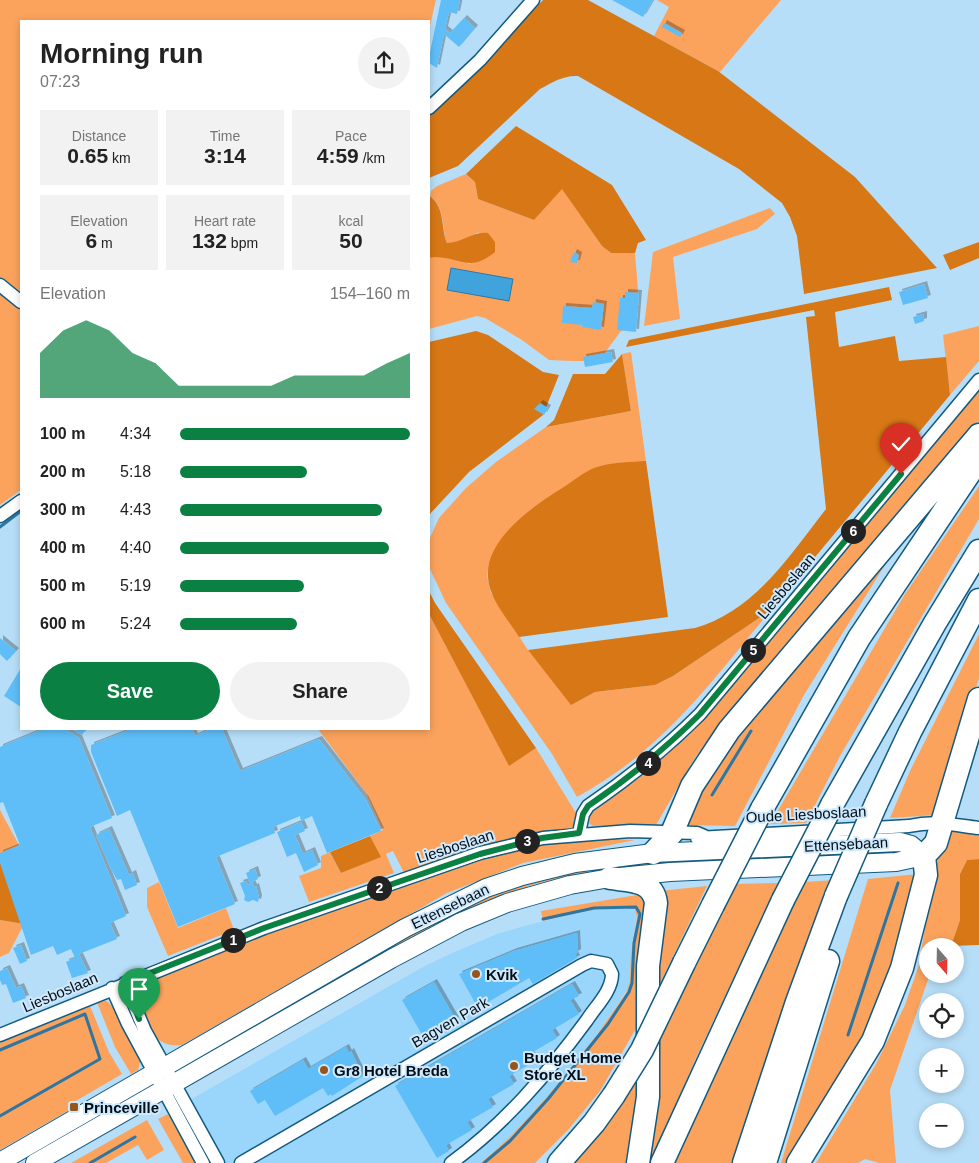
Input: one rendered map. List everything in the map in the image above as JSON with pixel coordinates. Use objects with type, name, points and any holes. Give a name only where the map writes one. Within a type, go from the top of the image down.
[{"type":"highway","points":[[665,841],[692,786],[719,744],[979,435]]},
{"type":"highway","points":[[559,1163],[594,1123],[642,1050],[713,904],[762,809],[859,638],[979,459]]},
{"type":"highway","points":[[662,1163],[783,900],[832,805],[935,623],[979,551]]},
{"type":"highway","points":[[744,1163],[797,1002],[843,896],[910,732],[979,600]]},
{"type":"highway","points":[[881,803],[979,612]]},
{"type":"highway","points":[[798,1163],[864,1058],[887,1010],[902,968],[924,886],[926,875],[924,856],[932,849],[979,699]]},
{"type":"highway","points":[[610,878],[643,884],[653,894],[656,903],[648,966],[648,1097],[638,1163]]},
{"type":"highway","points":[[765,1163],[843,896]]},
{"type":"main road","name":"Ettensebaan","points":[[0,1162],[412,924],[486,888],[568,864],[665,841],[900,842],[911,845],[924,856]]},
{"type":"main road","name":"Ettensebaan","points":[[35,1163],[340,987],[461,922],[539,893],[610,878],[676,872],[896,862],[924,856]]},
{"type":"street","points":[[430,107],[480,60],[533,0]]},
{"type":"street","points":[[0,285],[20,301]]},
{"type":"street","name":"Liesboslaan","points":[[0,1035],[264,928],[480,854],[542,838],[579,833],[583,814],[588,806],[637,772],[670,744],[700,714],[979,380]]},
{"type":"street","points":[[0,516],[20,502]]},
{"type":"street","name":"Oude Liesboslaan","points":[[579,833],[621,833],[630,838],[665,841],[704,836],[909,826],[924,829],[940,826],[976,828]]},
{"type":"street","name":"Bagven Park","points":[[241,1163],[582,965],[591,961],[607,964],[612,974],[609,988],[567,1046],[509,1114],[483,1138],[451,1163]]},
{"type":"street","points":[[125,983],[160,1070],[203,1163]]},
{"type":"street","points":[[112,988],[128,1024],[160,1070]]},
{"type":"street","points":[[168,1086],[218,1163]]},
{"type":"shaded area","points":[[0,0],[436,0],[430,26],[430,20],[20,20],[20,294],[0,278]]},
{"type":"shaded area","points":[[543,0],[588,0],[718,71],[855,177],[937,268],[804,294],[797,236],[782,203],[739,169],[578,76],[563,78],[540,89],[458,166],[430,178],[430,115],[463,84]]},
{"type":"shaded area","points":[[657,0],[781,0],[720,72],[654,36],[669,7]]},
{"type":"shaded area","points":[[516,126],[612,185],[646,240],[638,243],[635,253],[611,253],[602,246],[562,189],[534,220],[478,199],[475,182],[466,174]]},
{"type":"shaded area","points":[[466,174],[475,182],[478,199],[534,220],[562,188],[602,246],[611,253],[635,253],[638,290],[629,329],[621,331],[601,358],[594,361],[573,361],[549,360],[522,340],[485,318],[477,316],[430,329],[430,258],[455,258],[470,264],[479,232],[457,243],[447,243],[441,212],[430,196],[431,191],[437,186]],"holes":[[[451,268],[513,279],[509,300],[447,290]]]},
{"type":"shaded area","points":[[430,196],[441,212],[447,243],[483,233],[488,233],[495,242],[495,252],[477,262],[470,263],[430,258]]},
{"type":"shaded area","points":[[770,208],[775,214],[757,229],[673,257],[680,319],[644,326],[653,252]]},
{"type":"shaded area","points":[[979,242],[979,258],[950,270],[943,255]]},
{"type":"shaded area","points":[[451,268],[513,279],[509,301],[447,290]]},
{"type":"shaded area","points":[[889,287],[892,300],[835,312],[839,347],[895,336],[899,361],[946,357],[950,395],[771,610],[673,676],[655,685],[595,692],[571,705],[528,650],[695,628],[716,620],[736,609],[770,579],[826,509],[806,317],[815,316],[814,310],[626,347],[629,340]]},
{"type":"shaded area","points":[[0,289],[20,306],[20,491],[0,505]]},
{"type":"shaded area","points":[[979,326],[979,361],[950,395],[943,335]]},
{"type":"shaded area","points":[[476,331],[488,335],[543,372],[559,375],[543,415],[469,472],[430,514],[430,342]]},
{"type":"shaded area","points":[[631,352],[646,461],[599,466],[489,564],[487,576],[491,593],[528,650],[572,704],[595,692],[655,685],[673,676],[771,610],[711,682],[663,734],[621,769],[577,797],[552,754],[446,603],[430,569],[430,538],[439,518],[466,488],[496,462],[546,427],[631,411],[622,354]]},
{"type":"shaded area","points":[[622,354],[631,411],[546,427],[554,420],[573,374],[605,374]]},
{"type":"shaded area","points":[[979,388],[979,421],[811,622],[714,732],[694,759],[656,825],[593,826],[589,823],[590,814],[647,772],[710,711]]},
{"type":"shaded area","points":[[646,461],[668,617],[519,637],[495,601],[489,585],[489,562],[495,548],[504,535],[528,511],[591,469],[623,462]]},
{"type":"shaded area","points":[[979,486],[979,519],[840,756],[806,823],[770,824],[905,594]]},
{"type":"shaded area","points":[[895,549],[804,695],[735,826],[684,825],[721,751]]},
{"type":"shaded area","points":[[430,593],[435,603],[536,748],[509,766],[430,616]]},
{"type":"shaded area","points":[[430,616],[509,765],[536,748],[576,813],[576,825],[573,829],[507,840],[404,873],[393,851],[386,854],[394,873],[309,902],[299,876],[321,868],[321,856],[330,852],[341,873],[380,857],[370,836],[383,830],[366,793],[319,730],[430,730]]},
{"type":"shaded area","points":[[979,634],[979,678],[937,815],[890,818],[910,771]]},
{"type":"shaded area","points":[[0,810],[20,847],[0,858]]},
{"type":"shaded area","points":[[944,832],[968,832],[979,836],[979,859],[967,860],[960,874],[960,920],[954,938],[923,938],[931,889]]},
{"type":"shaded area","points":[[370,836],[381,857],[341,873],[330,852]]},
{"type":"shaded area","points":[[607,839],[635,840],[523,863],[447,893],[182,1045],[171,1045],[162,1042],[155,1036],[145,1020],[135,991],[137,985],[254,936],[455,867],[535,845]]},
{"type":"shaded area","points":[[879,847],[875,855],[602,870],[528,886],[458,913],[280,1015],[279,1012],[323,982],[433,919],[489,893],[590,866]]},
{"type":"shaded area","points":[[979,859],[979,945],[964,946],[964,938],[954,938],[960,920],[960,874],[967,860]]},
{"type":"shaded area","points":[[0,861],[24,924],[0,920]]},
{"type":"shaded area","points":[[918,874],[884,1004],[794,1163],[781,1163],[868,879]]},
{"type":"shaded area","points":[[836,880],[731,1163],[670,1163],[803,882]]},
{"type":"shaded area","points":[[159,882],[178,928],[226,908],[234,930],[168,956],[147,907],[147,888]]},
{"type":"shaded area","points":[[778,883],[696,1058],[650,1163],[641,1163],[652,1051],[735,884]]},
{"type":"shaded area","points":[[707,886],[654,996],[659,891]]},
{"type":"shaded area","points":[[643,894],[646,903],[642,1018],[600,1091],[568,1130],[535,1163],[481,1163],[511,1136],[547,1097],[596,1036],[626,993],[630,981],[631,954],[637,918],[635,909],[601,909],[543,921],[541,911]]},
{"type":"shaded area","points":[[632,908],[637,911],[629,987],[596,1036],[547,1097],[511,1136],[481,1163],[222,1163],[188,1101],[423,967],[452,953],[497,934],[528,925],[586,911]]},
{"type":"shaded area","points":[[0,920],[24,924],[9,953],[0,957]]},
{"type":"shaded area","points":[[919,965],[919,983],[927,983],[923,993],[919,993],[919,1006],[890,1090],[896,1163],[879,1163],[865,1159],[858,1163],[816,1163],[876,1064],[905,1005]]},
{"type":"shaded area","points":[[102,999],[114,1008],[141,1059],[138,1070],[131,1074],[115,1047],[96,1000]]},
{"type":"shaded area","points":[[90,1006],[109,1052],[122,1074],[69,1105],[71,1109],[0,1150],[0,1043]]},
{"type":"shaded area","points":[[643,1069],[631,1163],[571,1163]]},
{"type":"shaded area","points":[[168,1114],[196,1163],[183,1163],[158,1119]]},
{"type":"shaded area","points":[[147,1120],[164,1150],[147,1160],[138,1145],[106,1163],[71,1163]]},
{"type":"building","points":[[441,0],[460,0],[457,14],[449,12],[445,29],[450,33],[464,18],[475,28],[459,47],[444,34],[437,68],[430,64],[430,52]]},
{"type":"building","points":[[612,0],[653,0],[643,17]]},
{"type":"building","points":[[664,23],[682,33],[680,37],[662,27]]},
{"type":"building","points":[[574,252],[579,255],[577,263],[570,262]]},
{"type":"building","points":[[924,284],[928,298],[903,305],[899,292]]},
{"type":"building","points":[[625,292],[639,293],[636,332],[617,330],[620,298],[625,298]]},
{"type":"building","points":[[593,302],[604,304],[601,330],[582,327],[583,325],[562,323],[563,306],[592,308]]},
{"type":"building","points":[[924,314],[924,321],[915,324],[913,317]]},
{"type":"building","points":[[611,352],[613,362],[585,367],[583,357]]},
{"type":"building","points":[[540,403],[548,408],[544,415],[534,409]]},
{"type":"building","points":[[0,638],[16,651],[7,661],[0,654]]},
{"type":"building","points":[[20,670],[20,706],[4,696]]},
{"type":"building","points":[[42,730],[67,730],[79,738],[112,818],[90,827],[126,916],[110,923],[117,939],[79,954],[88,973],[72,978],[66,962],[75,958],[71,949],[57,955],[53,946],[31,955],[0,863],[0,853],[20,845],[3,802],[0,803],[0,747]]},
{"type":"building","points":[[74,730],[85,730],[82,735]]},
{"type":"building","points":[[129,730],[192,730],[195,736],[209,730],[222,730],[240,771],[319,739],[366,800],[381,831],[327,853],[312,816],[301,821],[300,816],[273,827],[275,833],[216,857],[235,904],[178,927],[130,810],[117,816],[91,752],[91,745]]},
{"type":"building","points":[[301,822],[305,831],[295,835],[303,854],[312,850],[318,865],[304,872],[296,853],[287,857],[277,832]]},
{"type":"building","points":[[109,829],[129,875],[133,873],[137,885],[125,890],[121,879],[117,880],[111,869],[96,835]]},
{"type":"building","points":[[255,869],[258,879],[252,882],[254,887],[256,886],[259,898],[258,902],[253,900],[248,902],[244,900],[245,896],[240,883],[246,881],[248,885],[250,884],[246,873]]},
{"type":"building","points":[[577,933],[578,952],[575,954],[577,958],[533,984],[529,978],[478,1008],[459,974],[514,951]]},
{"type":"building","points":[[21,945],[27,961],[20,964],[13,948]]},
{"type":"building","points":[[7,968],[16,988],[21,986],[26,998],[13,1003],[6,984],[2,985],[0,980],[0,971]]},
{"type":"building","points":[[434,982],[456,1020],[424,1038],[402,1000]]},
{"type":"building","points":[[572,984],[579,996],[570,1000],[579,1014],[552,1030],[557,1038],[531,1053],[535,1061],[509,1076],[514,1084],[488,1099],[493,1107],[467,1122],[472,1130],[446,1145],[449,1151],[437,1158],[395,1086]]},
{"type":"building","points":[[346,1047],[349,1053],[351,1051],[363,1076],[332,1096],[331,1094],[328,1096],[323,1088],[275,1116],[265,1100],[258,1104],[250,1091],[303,1060],[308,1069]]},
{"type":"waterway","points":[[0,527],[20,512]]},
{"type":"waterway","points":[[712,795],[751,731]]},
{"type":"waterway","points":[[848,1035],[898,883]]},
{"type":"waterway","points":[[484,1163],[510,1141],[548,1099],[608,1024],[629,992],[632,983],[634,943],[640,914],[636,907],[594,908],[543,919]]},
{"type":"waterway","points":[[0,1050],[85,1014],[100,1059],[0,1116]]},
{"type":"waterway","points":[[90,1163],[135,1137]]},
{"type":"place","name":"Kvik","points":[[476,974]]},
{"type":"place","name":"Budget Home Store XL","points":[[514,1066]]},
{"type":"place","name":"Gr8 Hotel Breda","points":[[324,1070]]},
{"type":"place","name":"Princeville","points":[[74,1107]]},
{"type":"route","points":[[139,1019],[125,983],[264,928],[480,854],[508,845],[579,833],[583,814],[588,806],[637,772],[670,744],[700,714],[901,474]]}]
